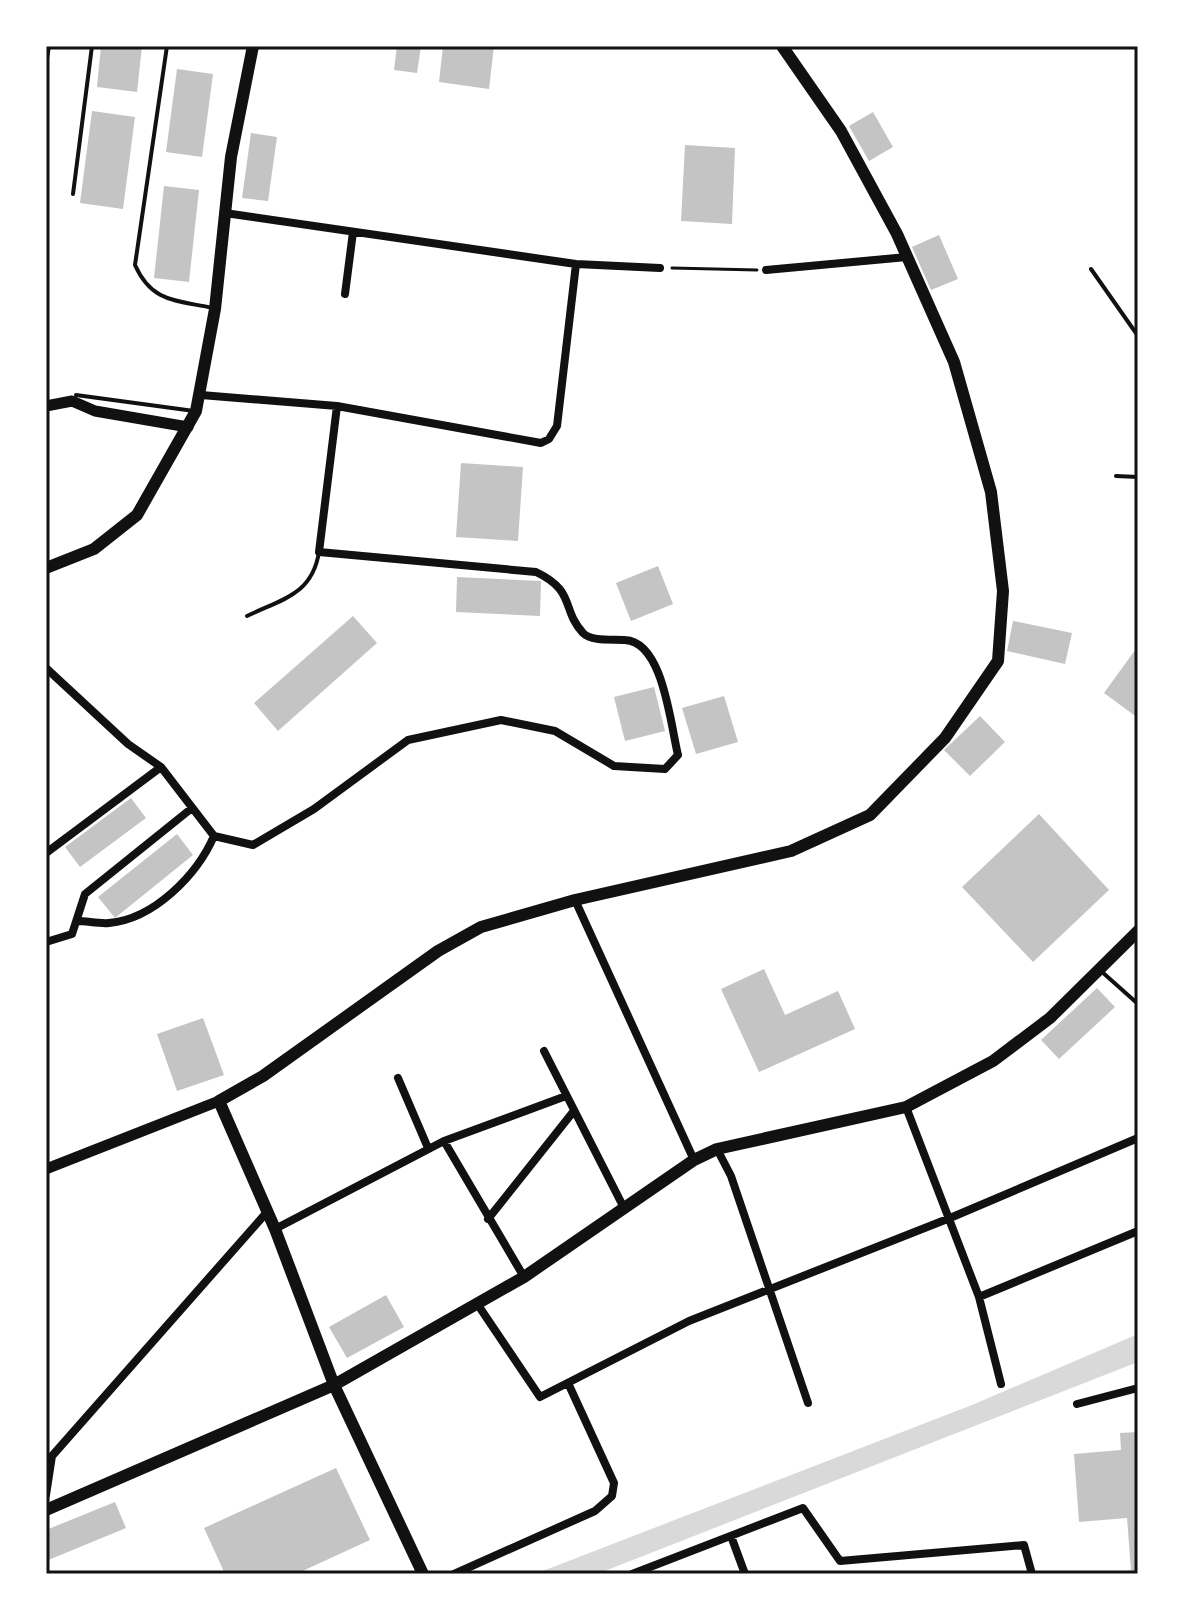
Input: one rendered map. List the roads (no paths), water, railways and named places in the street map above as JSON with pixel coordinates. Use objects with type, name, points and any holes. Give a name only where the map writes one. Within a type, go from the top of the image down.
[{"type":"main road","points":[[46,568],[94,549],[137,515],[196,411],[215,309],[231,157],[253,46]]},
{"type":"main road","points":[[423,1574],[334,1385],[275,1229],[219,1101],[263,1076],[438,951],[481,927],[575,900],[791,851],[870,815],[945,738],[998,661],[1003,591],[991,492],[954,362],[907,257],[841,131],[782,46]]},
{"type":"main road","points":[[46,1510],[334,1385],[524,1277],[694,1160],[717,1149],[906,1107],[993,1061],[1050,1018],[1138,931]]},
{"type":"street","points":[[225,213],[576,264],[660,268]]},
{"type":"street","points":[[345,294],[353,232]]},
{"type":"street","points":[[766,270],[907,257]]},
{"type":"street","points":[[201,395],[337,406],[541,443],[549,439],[557,426],[576,264]]},
{"type":"street","points":[[46,406],[72,401],[95,411],[188,427]]},
{"type":"street","points":[[46,668],[128,744],[161,767],[214,836],[253,845],[314,809],[408,740],[501,720],[555,731],[614,766],[665,769],[678,755],[653,656],[637,641],[590,638],[582,632],[564,591],[551,579],[536,572],[319,552],[337,406]]},
{"type":"street","points":[[46,853],[161,767]]},
{"type":"street","points":[[46,942],[69,936],[85,894],[192,808]]},
{"type":"street","points":[[77,921],[110,923],[140,913],[184,882],[204,858],[214,836]]},
{"type":"street","points":[[575,900],[694,1160]]},
{"type":"street","points":[[544,1051],[624,1208]]},
{"type":"street","points":[[398,1078],[428,1148]]},
{"type":"street","points":[[275,1229],[428,1148],[566,1096]]},
{"type":"street","points":[[46,1169],[219,1101]]},
{"type":"street","points":[[906,1107],[979,1297],[1001,1384]]},
{"type":"street","points":[[488,1219],[573,1112]]},
{"type":"street","points":[[478,1305],[540,1397],[689,1321],[950,1218],[1138,1138]]},
{"type":"street","points":[[444,1141],[524,1277]]},
{"type":"street","points":[[717,1149],[731,1176],[808,1403]]},
{"type":"street","points":[[46,1495],[49,1455],[267,1212]]},
{"type":"street","points":[[979,1297],[1138,1231]]},
{"type":"street","points":[[454,1574],[595,1511],[612,1496],[614,1483],[568,1383]]},
{"type":"street","points":[[1077,1404],[1138,1388]]},
{"type":"street","points":[[632,1574],[803,1508],[840,1561],[1024,1545],[1032,1574]]},
{"type":"street","points":[[731,1536],[745,1574]]},
{"type":"street","points":[[657,1563],[660,1574]]},
{"type":"lane","points":[[46,65],[49,46]]},
{"type":"lane","points":[[73,194],[92,46]]},
{"type":"lane","points":[[167,46],[135,265],[144,284],[159,297],[215,309]]},
{"type":"lane","points":[[1091,269],[1138,336]]},
{"type":"lane","points":[[76,395],[196,411]]},
{"type":"lane","points":[[1116,476],[1138,477]]},
{"type":"lane","points":[[247,616],[302,589],[316,572],[319,552]]},
{"type":"lane","points":[[1099,969],[1138,1004]]}]
